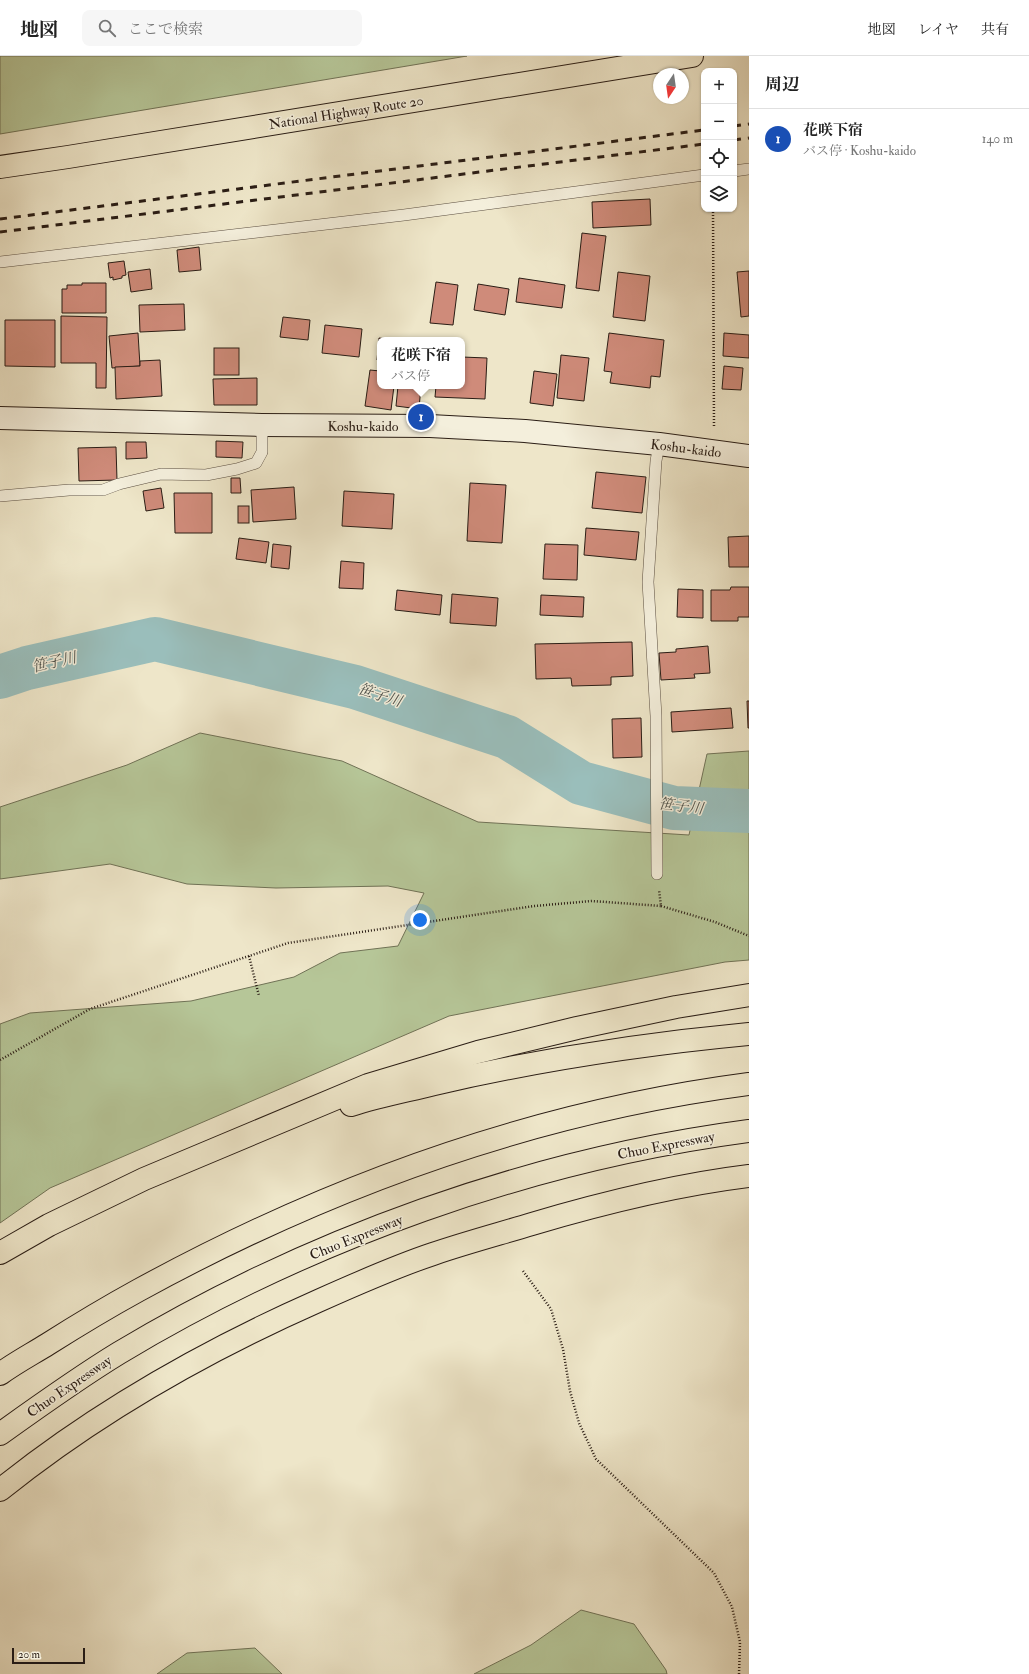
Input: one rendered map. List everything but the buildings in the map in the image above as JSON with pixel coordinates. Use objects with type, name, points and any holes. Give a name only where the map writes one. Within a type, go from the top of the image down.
[{"type":"highway","name":"National Highway Route 20","points":[[0,167],[692,56]]},
{"type":"highway","points":[[0,1253],[48,1225],[137,1182],[368,1085],[478,1052],[577,1028],[676,1006],[749,995]]},
{"type":"highway","points":[[243,1138],[367,1100],[478,1074],[585,1054],[749,1034]]},
{"type":"highway","points":[[0,1374],[93,1316],[181,1267],[265,1225],[372,1180],[488,1140],[598,1111],[715,1088],[749,1084]]},
{"type":"highway","name":"Chuo Expressway","points":[[0,1434],[40,1405],[119,1353],[206,1305],[294,1262],[392,1221],[504,1183],[606,1157],[722,1134],[749,1131]]},
{"type":"highway","points":[[0,1490],[97,1419],[183,1368],[263,1325],[346,1288],[431,1254],[583,1209],[659,1191],[749,1176]]},
{"type":"main road","name":"Koshu-kaido","points":[[0,418],[262,425],[454,427],[525,431],[659,444],[749,456]]},
{"type":"lane","points":[[737,172],[749,170]]},
{"type":"lane","points":[[0,262],[404,215],[701,175]]},
{"type":"lane","points":[[0,496],[69,490],[103,490],[119,484],[161,474],[206,475],[237,469],[256,463],[262,452],[262,425]]},
{"type":"lane","points":[[657,874],[656,716],[648,582],[656,461],[659,444]]},
{"type":"path","points":[[713,212],[714,432]]},
{"type":"path","points":[[657,874],[661,906]]},
{"type":"path","points":[[0,1060],[90,1009],[288,943],[534,906],[592,901],[661,906],[715,922],[749,936]]},
{"type":"path","points":[[249,956],[260,996]]},
{"type":"path","points":[[523,1271],[551,1309],[563,1349],[570,1391],[579,1423],[596,1459],[714,1573],[732,1607],[740,1642],[740,1674]]},
{"type":"green space","points":[[0,56],[467,56],[0,134]]},
{"type":"green space","points":[[200,733],[342,761],[478,822],[689,835],[707,754],[749,751],[749,960],[725,962],[449,1016],[50,1188],[0,1223],[0,1024],[30,1013],[191,1001],[294,977],[340,953],[398,946],[424,893],[388,886],[276,888],[187,884],[110,864],[0,879],[0,807],[127,765]]},
{"type":"green space","points":[[581,1610],[634,1624],[666,1670],[667,1674],[474,1674],[531,1645]]},
{"type":"green space","points":[[255,1648],[282,1674],[157,1674],[187,1653]]},
{"type":"waterway","name":"笹子川","points":[[0,677],[27,668],[155,639],[355,687],[507,737],[581,783],[674,808],[749,811]]},
{"type":"railway","points":[[737,126],[749,124]]},
{"type":"railway","points":[[0,219],[701,130]]},
{"type":"railway","points":[[737,140],[749,138]]},
{"type":"railway","points":[[0,232],[701,144]]},
{"type":"place","name":"花咲下宿","points":[[421,417]]}]
